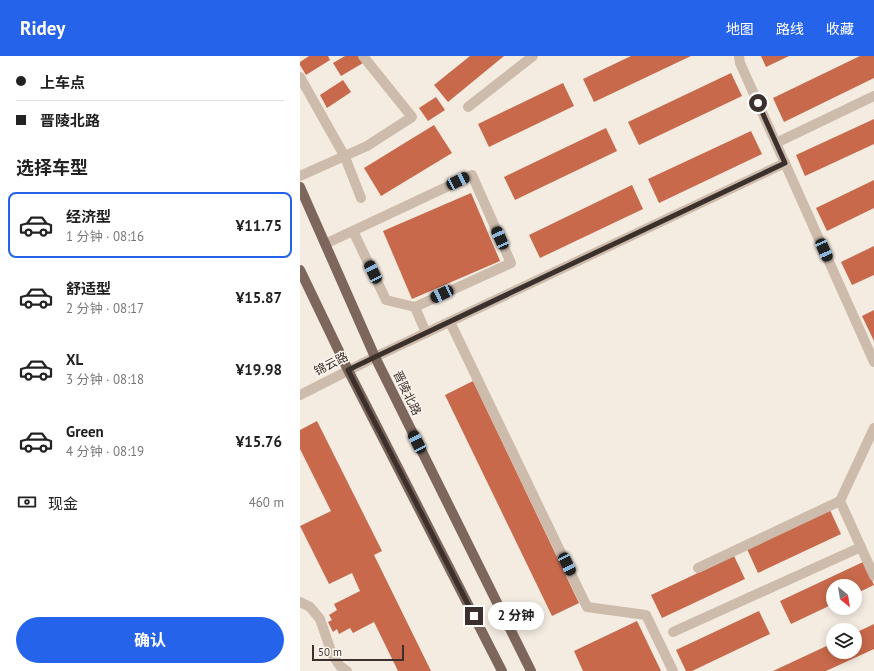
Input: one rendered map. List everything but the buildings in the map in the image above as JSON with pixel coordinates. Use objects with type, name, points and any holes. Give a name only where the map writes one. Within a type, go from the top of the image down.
[{"type":"main road","name":"晋陵北路","points":[[300,187],[375,357],[531,671]]},
{"type":"main road","points":[[300,270],[348,370],[502,671]]},
{"type":"street","points":[[300,176],[367,146],[412,117],[363,56]]},
{"type":"street","points":[[468,107],[533,56]]},
{"type":"street","points":[[739,56],[740,63],[874,362]]},
{"type":"street","points":[[300,77],[345,157],[361,198]]},
{"type":"street","points":[[776,143],[874,96]]},
{"type":"street","name":"锦云路","points":[[300,394],[785,163]]},
{"type":"street","points":[[325,244],[472,174],[511,263],[415,307],[386,300],[353,231]]},
{"type":"street","points":[[415,307],[426,333]]},
{"type":"street","points":[[450,322],[588,607],[646,615],[673,671]]},
{"type":"street","points":[[698,568],[840,501],[874,428]]},
{"type":"street","points":[[840,501],[874,576]]},
{"type":"street","points":[[673,632],[861,547]]},
{"type":"street","points":[[300,602],[310,607],[320,619],[332,654],[340,666],[347,671]]},
{"type":"route","points":[[474,616],[348,370],[785,163],[758,103]]}]
